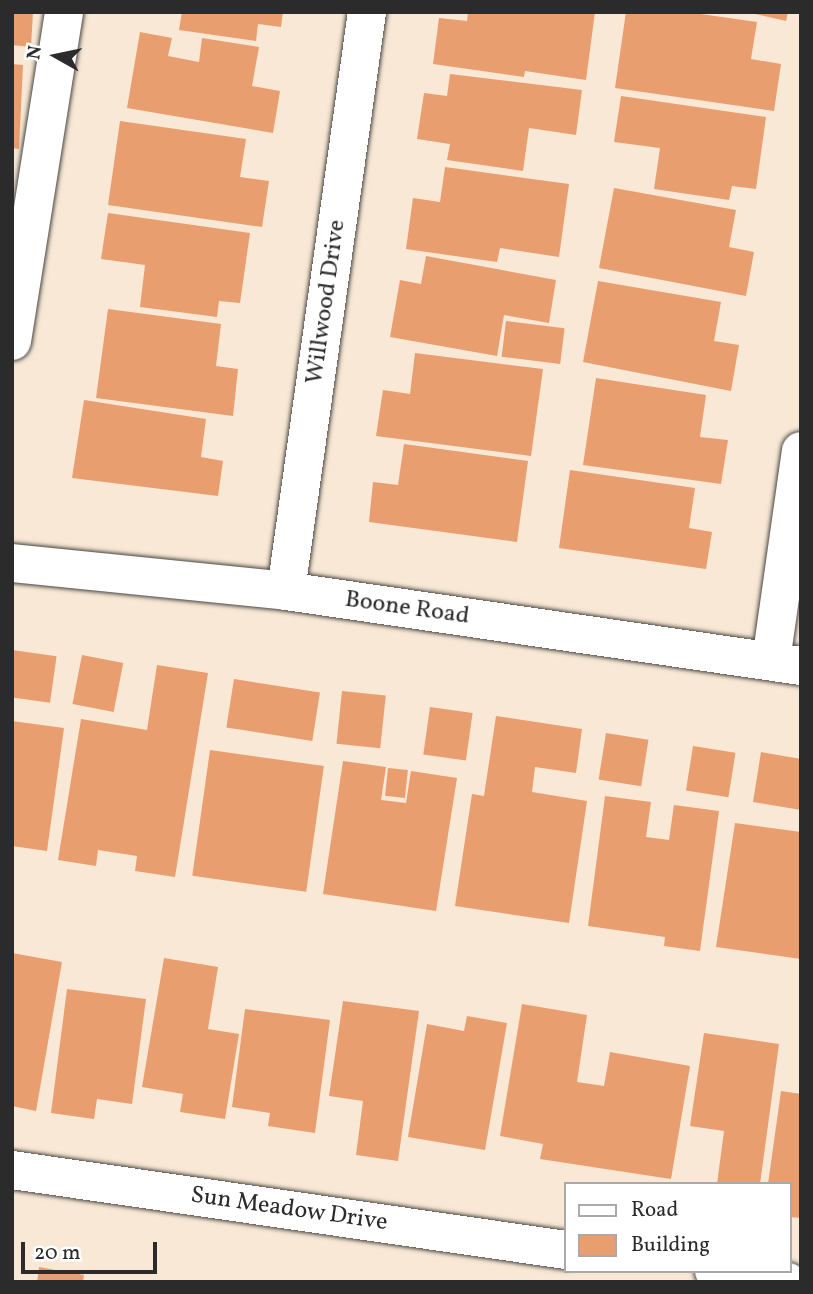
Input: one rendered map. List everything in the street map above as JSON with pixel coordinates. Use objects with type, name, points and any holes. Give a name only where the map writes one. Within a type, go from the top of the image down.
[{"type":"street","points":[[12,341],[64,12]]},
{"type":"street","name":"Willwood Drive","points":[[286,591],[367,12]]},
{"type":"street","points":[[786,663],[801,451]]},
{"type":"street","name":"Boone Road","points":[[12,563],[286,591],[786,663]]},
{"type":"street","name":"Sun Meadow Drive","points":[[12,1170],[564,1250]]},
{"type":"street","points":[[727,1273],[788,1282]]},
{"type":"building","points":[[12,12],[33,12],[31,47],[12,45]]},
{"type":"building","points":[[182,12],[283,12],[281,27],[258,24],[256,41],[179,30]]},
{"type":"building","points":[[468,12],[595,12],[586,80],[525,71],[524,77],[433,64],[439,18],[467,21]]},
{"type":"building","points":[[626,12],[687,12],[757,22],[751,59],[781,64],[774,111],[615,88]]},
{"type":"building","points":[[747,12],[788,12],[786,21]]},
{"type":"building","points":[[140,32],[172,38],[168,56],[199,62],[202,38],[259,47],[252,86],[280,91],[273,133],[127,108]]},
{"type":"building","points":[[12,64],[23,65],[19,149],[12,148]]},
{"type":"building","points":[[450,74],[582,90],[576,135],[529,128],[523,171],[447,160],[450,144],[417,139],[424,93],[447,96]]},
{"type":"building","points":[[621,96],[766,117],[756,189],[732,186],[729,200],[654,189],[660,148],[614,142]]},
{"type":"building","points":[[120,121],[246,139],[240,177],[269,181],[262,227],[108,205]]},
{"type":"building","points":[[445,167],[569,184],[559,257],[500,248],[497,262],[406,249],[413,198],[440,202]]},
{"type":"building","points":[[614,188],[736,210],[729,247],[754,252],[746,296],[599,268]]},
{"type":"building","points":[[108,213],[250,233],[240,303],[219,301],[217,317],[140,307],[145,265],[101,259]]},
{"type":"building","points":[[426,256],[556,280],[549,323],[504,315],[497,356],[390,337],[400,280],[421,284]]},
{"type":"building","points":[[598,281],[721,302],[714,341],[739,345],[731,391],[583,362]]},
{"type":"building","points":[[108,309],[221,324],[216,366],[238,369],[233,416],[96,398]]},
{"type":"building","points":[[506,321],[565,328],[560,364],[502,357]]},
{"type":"building","points":[[415,353],[543,369],[531,456],[376,436],[383,390],[410,394]]},
{"type":"building","points":[[596,378],[706,395],[700,437],[728,440],[721,484],[583,465]]},
{"type":"building","points":[[84,400],[206,419],[201,457],[223,461],[218,496],[72,478]]},
{"type":"building","points":[[404,444],[528,461],[517,542],[369,522],[373,482],[398,485]]},
{"type":"building","points":[[570,470],[695,488],[689,528],[712,532],[706,569],[559,548]]},
{"type":"building","points":[[12,650],[57,656],[50,703],[12,697]]},
{"type":"building","points":[[82,655],[123,663],[114,712],[72,704]]},
{"type":"building","points":[[157,665],[208,673],[175,877],[135,871],[137,856],[98,850],[96,866],[58,860],[81,719],[147,730]]},
{"type":"building","points":[[234,679],[320,693],[312,741],[226,727]]},
{"type":"building","points":[[342,691],[386,696],[380,748],[336,744]]},
{"type":"building","points":[[430,707],[473,713],[466,761],[423,755]]},
{"type":"building","points":[[496,716],[582,729],[576,773],[535,767],[532,792],[587,801],[569,923],[455,906],[472,794],[484,796]]},
{"type":"building","points":[[12,721],[64,728],[47,851],[12,846]]},
{"type":"building","points":[[606,733],[648,740],[641,786],[599,779]]},
{"type":"building","points":[[693,746],[735,753],[728,797],[686,790]]},
{"type":"building","points":[[210,750],[324,766],[306,892],[192,876]]},
{"type":"building","points":[[761,752],[801,759],[801,810],[753,802]]},
{"type":"building","points":[[343,761],[386,767],[381,800],[406,803],[411,771],[457,778],[436,911],[323,894]]},
{"type":"building","points":[[388,768],[408,770],[405,798],[385,796]]},
{"type":"building","points":[[605,796],[651,802],[646,837],[669,840],[674,805],[719,811],[700,951],[664,946],[665,937],[588,926]]},
{"type":"building","points":[[735,823],[801,832],[801,959],[716,947]]},
{"type":"building","points":[[12,953],[62,962],[36,1111],[12,1106]]},
{"type":"building","points":[[164,958],[218,967],[208,1029],[239,1034],[225,1119],[180,1112],[183,1094],[142,1087]]},
{"type":"building","points":[[67,989],[146,999],[132,1104],[97,1099],[94,1119],[51,1113]]},
{"type":"building","points":[[343,1001],[419,1011],[398,1161],[356,1155],[363,1101],[329,1096]]},
{"type":"building","points":[[522,1004],[587,1015],[577,1082],[604,1086],[610,1052],[690,1066],[671,1179],[540,1159],[543,1144],[500,1136]]},
{"type":"building","points":[[245,1009],[330,1020],[315,1133],[268,1126],[270,1113],[232,1107]]},
{"type":"building","points":[[467,1016],[507,1023],[485,1150],[408,1137],[427,1024],[464,1031]]},
{"type":"building","points":[[704,1033],[779,1044],[760,1182],[717,1182],[724,1131],[690,1126]]},
{"type":"building","points":[[781,1091],[801,1094],[801,1218],[792,1217],[792,1182],[768,1182]]},
{"type":"building","points":[[39,1267],[84,1275],[83,1282],[37,1282]]}]
